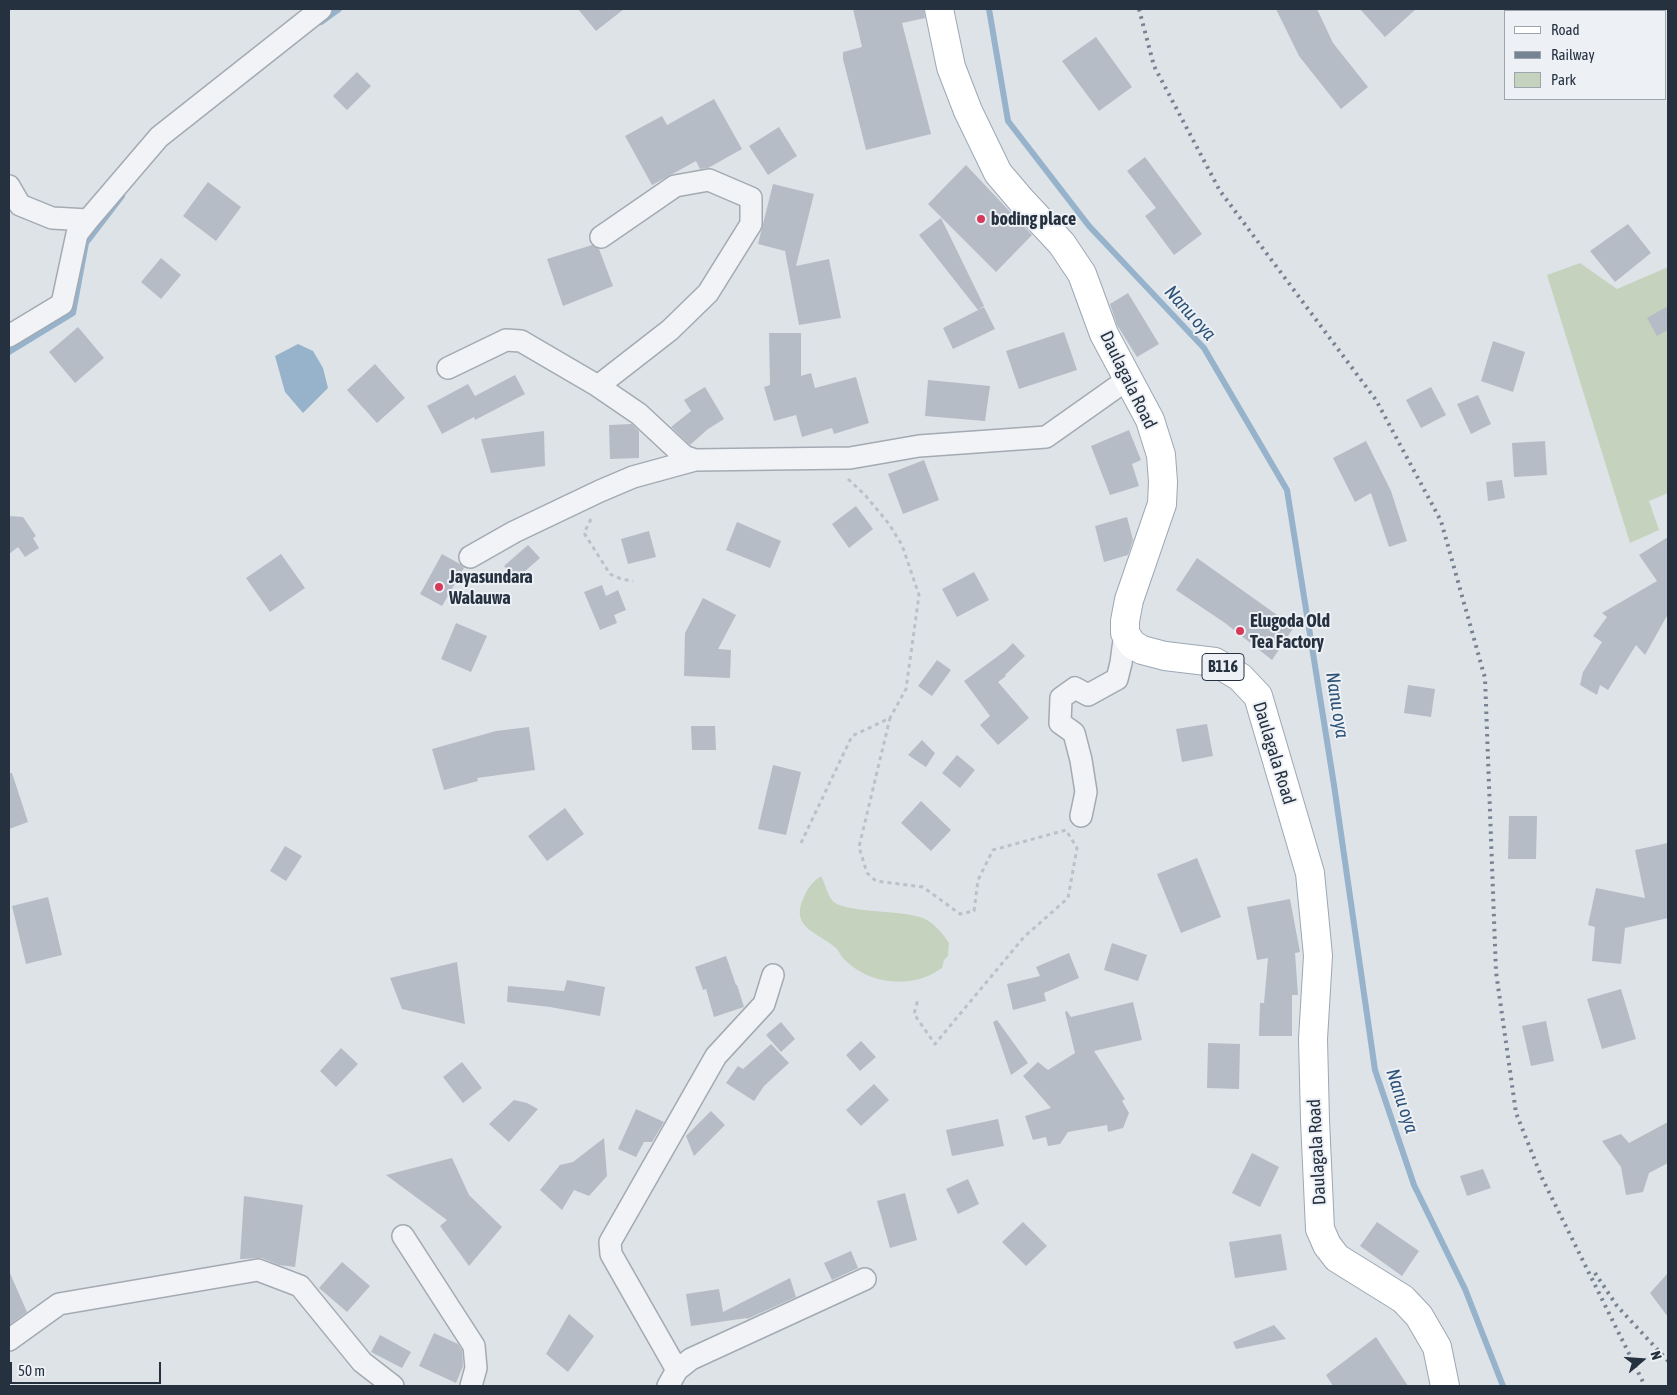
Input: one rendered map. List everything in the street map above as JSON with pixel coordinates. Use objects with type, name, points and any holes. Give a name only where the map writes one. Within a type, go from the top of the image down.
[{"type":"main road","name":"Daulagala Road","points":[[939,9],[951,67],[968,111],[998,173],[1062,244],[1082,274],[1104,334],[1150,420],[1161,455],[1162,504],[1129,600],[1125,633],[1132,644],[1142,650],[1165,656],[1215,662],[1240,677],[1258,696],[1310,873],[1318,956],[1313,1039],[1320,1229],[1327,1245],[1337,1258],[1403,1299],[1419,1316],[1437,1347],[1446,1386]]},
{"type":"street","points":[[9,336],[62,304],[77,234],[160,137],[321,9]]},
{"type":"street","points":[[598,386],[670,330],[708,293],[751,224],[751,198],[709,180],[675,186],[601,237]]},
{"type":"street","points":[[9,186],[20,205],[52,218],[88,220]]},
{"type":"street","points":[[448,368],[506,340],[521,341],[598,386],[638,414],[684,456],[695,460]]},
{"type":"street","points":[[470,557],[568,505],[633,477],[695,460],[850,458],[919,446],[1046,437],[1128,379]]},
{"type":"street","points":[[1080,816],[1086,792],[1081,760],[1074,733],[1060,723],[1061,698],[1076,688],[1088,695],[1117,679],[1125,633]]},
{"type":"street","points":[[773,974],[764,1004],[716,1056],[610,1242],[611,1254],[673,1378],[691,1360],[865,1279]]},
{"type":"street","points":[[403,1236],[474,1346],[476,1368],[471,1386]]},
{"type":"street","points":[[9,1340],[59,1304],[258,1270],[300,1286],[362,1362],[393,1386]]},
{"type":"path","points":[[864,495],[889,524],[902,545],[919,595],[906,689],[890,718],[859,847],[868,873],[876,881],[923,887],[960,914],[974,910],[978,880],[993,850],[1066,830],[1077,848],[1068,898],[1024,937],[935,1044],[914,1014],[918,999]]},
{"type":"path","points":[[596,517],[589,520],[584,533],[589,543],[610,574],[621,579],[634,581]]},
{"type":"path","points":[[801,843],[852,736],[890,718]]},
{"type":"green space","points":[[1580,263],[1617,289],[1668,267],[1668,493],[1649,501],[1659,530],[1630,543],[1547,275]]},
{"type":"green space","points":[[821,876],[830,898],[838,904],[860,910],[915,916],[925,919],[932,924],[949,943],[948,956],[944,960],[942,968],[918,979],[896,982],[874,978],[854,968],[830,943],[808,929],[800,917],[800,909],[806,892],[812,883]]},
{"type":"water","points":[[298,344],[313,351],[323,368],[328,388],[303,413],[285,392],[275,356]]},
{"type":"building","points":[[578,9],[624,9],[596,31]]},
{"type":"building","points":[[853,9],[924,9],[925,18],[902,23],[931,134],[866,150],[843,59],[843,52],[862,47]]},
{"type":"building","points":[[1276,9],[1317,9],[1333,43],[1368,87],[1341,109],[1299,56]]},
{"type":"building","points":[[1360,9],[1416,9],[1385,37]]},
{"type":"building","points":[[1096,37],[1132,87],[1099,111],[1062,61]]},
{"type":"building","points":[[357,72],[371,86],[347,110],[333,96]]},
{"type":"building","points":[[714,99],[742,149],[708,168],[700,169],[696,161],[652,185],[625,136],[662,116],[667,125]]},
{"type":"building","points":[[779,127],[797,156],[768,175],[749,146]]},
{"type":"building","points":[[1145,157],[1202,234],[1174,255],[1145,216],[1156,208],[1127,171]]},
{"type":"building","name":"boding place","points":[[966,165],[1032,235],[996,272],[928,204]]},
{"type":"building","points":[[208,182],[241,207],[216,241],[183,216]]},
{"type":"building","points":[[773,184],[814,194],[796,266],[829,259],[841,318],[799,325],[785,251],[758,244]]},
{"type":"building","points":[[941,218],[984,306],[978,310],[919,235]]},
{"type":"building","points":[[1628,224],[1651,253],[1615,282],[1590,251]]},
{"type":"building","points":[[592,245],[599,249],[613,286],[563,306],[547,259]]},
{"type":"building","points":[[161,258],[181,275],[161,299],[141,282]]},
{"type":"building","points":[[1128,293],[1159,344],[1137,357],[1117,325],[1110,304]]},
{"type":"building","points":[[1668,306],[1668,330],[1657,336],[1647,318]]},
{"type":"building","points":[[984,307],[995,329],[953,349],[943,328]]},
{"type":"building","points":[[78,327],[104,358],[75,383],[49,352]]},
{"type":"building","points":[[1064,332],[1077,370],[1019,389],[1006,351]]},
{"type":"building","points":[[769,333],[801,333],[801,376],[811,373],[815,388],[856,377],[869,423],[834,434],[832,428],[802,437],[796,415],[774,421],[764,387],[770,385]]},
{"type":"building","points":[[1493,341],[1525,352],[1513,392],[1481,381]]},
{"type":"building","points":[[375,364],[405,398],[377,423],[347,390]]},
{"type":"building","points":[[515,375],[525,394],[475,420],[474,417],[442,434],[427,406],[468,384],[475,396]]},
{"type":"building","points":[[928,380],[990,386],[985,421],[925,416]]},
{"type":"building","points":[[705,387],[724,419],[708,429],[690,445],[671,427],[691,411],[684,400]]},
{"type":"building","points":[[1431,387],[1446,415],[1421,428],[1406,400]]},
{"type":"building","points":[[1478,395],[1491,424],[1471,434],[1457,404]]},
{"type":"building","points":[[632,424],[639,431],[639,458],[610,459],[609,425]]},
{"type":"building","points":[[1129,430],[1141,460],[1132,464],[1139,486],[1110,495],[1091,446]]},
{"type":"building","points":[[544,431],[545,466],[491,473],[481,439]]},
{"type":"building","points":[[1366,441],[1391,491],[1407,541],[1389,547],[1371,493],[1355,502],[1333,458]]},
{"type":"building","points":[[1545,441],[1547,475],[1514,477],[1512,443]]},
{"type":"building","points":[[924,460],[939,500],[903,514],[888,474]]},
{"type":"building","points":[[1502,480],[1505,498],[1488,501],[1486,482]]},
{"type":"building","points":[[856,506],[873,529],[849,548],[832,524]]},
{"type":"building","points":[[9,516],[23,517],[36,536],[33,538],[39,548],[25,557],[18,547],[9,554]]},
{"type":"building","points":[[1127,517],[1133,540],[1128,555],[1104,562],[1095,526]]},
{"type":"building","points":[[737,522],[781,541],[770,568],[726,550]]},
{"type":"building","points":[[649,531],[656,557],[628,564],[621,539]]},
{"type":"building","points":[[1668,537],[1668,614],[1645,655],[1636,645],[1608,690],[1600,685],[1597,695],[1580,685],[1583,672],[1602,642],[1593,636],[1607,617],[1602,613],[1657,581],[1639,555]]},
{"type":"building","points":[[528,545],[540,558],[516,579],[504,566]]},
{"type":"building","points":[[281,554],[305,588],[270,612],[246,578]]},
{"type":"building","name":"Jayasundara Walauwa","points":[[442,554],[464,568],[442,606],[420,594]]},
{"type":"building","points":[[1197,558],[1294,627],[1272,660],[1225,623],[1176,590]]},
{"type":"building","points":[[974,572],[989,600],[957,617],[942,589]]},
{"type":"building","points":[[602,585],[606,596],[618,590],[626,610],[614,615],[617,623],[600,630],[584,592]]},
{"type":"building","points":[[703,598],[736,615],[718,649],[731,650],[730,678],[684,676],[685,633]]},
{"type":"building","points":[[456,623],[487,636],[471,672],[441,659]]},
{"type":"building","points":[[1013,643],[1025,656],[998,682],[1029,718],[998,745],[980,725],[990,716],[964,681]]},
{"type":"building","points":[[937,660],[951,670],[932,696],[918,686]]},
{"type":"building","points":[[1408,685],[1435,689],[1431,717],[1404,713]]},
{"type":"building","points":[[1207,724],[1213,756],[1182,762],[1176,729]]},
{"type":"building","points":[[691,726],[715,726],[716,750],[692,750]]},
{"type":"building","points":[[529,727],[535,770],[477,778],[478,781],[444,790],[432,749],[496,731]]},
{"type":"building","points":[[922,740],[935,753],[926,767],[908,755]]},
{"type":"building","points":[[957,755],[975,770],[960,788],[942,773]]},
{"type":"building","points":[[773,765],[801,772],[786,835],[758,829]]},
{"type":"building","points":[[9,773],[12,773],[28,822],[9,829]]},
{"type":"building","points":[[921,801],[951,830],[931,851],[901,823]]},
{"type":"building","points":[[565,808],[584,834],[547,861],[528,836]]},
{"type":"building","points":[[1509,816],[1537,816],[1536,859],[1508,859]]},
{"type":"building","points":[[1668,843],[1668,918],[1625,928],[1621,964],[1592,961],[1595,927],[1588,925],[1596,888],[1645,898],[1635,850]]},
{"type":"building","points":[[285,846],[302,856],[286,881],[270,871]]},
{"type":"building","points":[[1197,858],[1221,917],[1181,933],[1157,874]]},
{"type":"building","points":[[48,897],[62,955],[26,964],[12,906]]},
{"type":"building","points":[[1290,899],[1300,952],[1295,953],[1298,995],[1292,995],[1292,1036],[1259,1036],[1260,1003],[1264,1003],[1268,958],[1257,960],[1247,907]]},
{"type":"building","points":[[1112,943],[1147,955],[1138,981],[1104,970]]},
{"type":"building","points":[[1069,953],[1079,978],[1044,993],[1046,1001],[1013,1010],[1007,984],[1040,976],[1036,967]]},
{"type":"building","points":[[726,956],[744,1007],[714,1017],[706,989],[703,990],[695,967]]},
{"type":"building","points":[[457,962],[465,1024],[402,1009],[390,978]]},
{"type":"building","points":[[567,980],[605,987],[600,1016],[507,1002],[508,986],[564,991]]},
{"type":"building","points":[[1621,989],[1636,1039],[1602,1049],[1587,999]]},
{"type":"building","points":[[1133,1002],[1142,1040],[1094,1051],[1125,1099],[1122,1101],[1129,1113],[1123,1128],[1108,1132],[1107,1125],[1068,1132],[1060,1144],[1048,1146],[1046,1137],[1033,1140],[1025,1116],[1051,1108],[1023,1076],[1038,1062],[1048,1070],[1075,1053],[1065,1012],[1067,1011],[1071,1017]]},
{"type":"building","points":[[997,1020],[1028,1063],[1011,1075],[993,1022]]},
{"type":"building","points":[[1546,1021],[1554,1061],[1531,1066],[1522,1026]]},
{"type":"building","points":[[781,1022],[795,1039],[781,1052],[766,1035]]},
{"type":"building","points":[[861,1041],[876,1057],[860,1071],[846,1055]]},
{"type":"building","points":[[1208,1043],[1240,1044],[1239,1089],[1207,1088]]},
{"type":"building","points":[[771,1044],[789,1063],[764,1086],[754,1101],[726,1083],[738,1066],[743,1069]]},
{"type":"building","points":[[341,1048],[358,1064],[336,1087],[320,1071]]},
{"type":"building","points":[[462,1062],[482,1088],[463,1103],[443,1077]]},
{"type":"building","points":[[874,1084],[889,1100],[861,1126],[846,1110]]},
{"type":"building","points":[[514,1100],[527,1103],[538,1109],[509,1142],[489,1124]]},
{"type":"building","points":[[636,1109],[664,1122],[652,1142],[644,1142],[636,1157],[618,1149]]},
{"type":"building","points":[[711,1111],[725,1125],[694,1156],[686,1136]]},
{"type":"building","points":[[998,1119],[1004,1146],[952,1156],[946,1130]]},
{"type":"building","points":[[1668,1122],[1668,1163],[1649,1173],[1643,1192],[1626,1195],[1621,1167],[1602,1141],[1621,1134],[1629,1143]]},
{"type":"building","points":[[604,1138],[607,1176],[589,1196],[574,1190],[562,1210],[540,1190],[560,1165],[573,1162]]},
{"type":"building","points":[[1252,1153],[1279,1167],[1260,1207],[1232,1193]]},
{"type":"building","points":[[452,1158],[469,1195],[502,1227],[469,1266],[440,1226],[447,1220],[386,1175]]},
{"type":"building","points":[[1483,1169],[1491,1188],[1467,1196],[1460,1176]]},
{"type":"building","points":[[968,1179],[979,1204],[958,1214],[946,1189]]},
{"type":"building","points":[[905,1193],[917,1240],[890,1248],[877,1201]]},
{"type":"building","points":[[244,1196],[303,1205],[295,1267],[279,1265],[262,1258],[240,1259]]},
{"type":"building","points":[[1023,1222],[1047,1246],[1026,1266],[1002,1242]]},
{"type":"building","points":[[1377,1222],[1419,1251],[1402,1276],[1360,1246]]},
{"type":"building","points":[[1281,1234],[1287,1270],[1235,1278],[1229,1242]]},
{"type":"building","points":[[851,1251],[858,1268],[832,1280],[824,1263]]},
{"type":"building","points":[[342,1262],[370,1286],[347,1312],[319,1288]]},
{"type":"building","points":[[9,1271],[27,1312],[9,1325]]},
{"type":"building","points":[[1668,1273],[1668,1317],[1650,1293]]},
{"type":"building","points":[[790,1278],[796,1297],[747,1319],[691,1326],[686,1294],[719,1289],[723,1312]]},
{"type":"building","points":[[569,1314],[594,1336],[568,1372],[546,1354]]},
{"type":"building","points":[[1274,1325],[1286,1339],[1236,1349],[1233,1342]]},
{"type":"building","points":[[434,1333],[458,1344],[462,1350],[463,1366],[456,1383],[419,1366]]},
{"type":"building","points":[[380,1335],[411,1352],[402,1368],[371,1352]]},
{"type":"building","points":[[1376,1337],[1408,1386],[1333,1386],[1326,1375]]},
{"type":"waterway","points":[[321,22],[339,9]]},
{"type":"waterway","name":"Nanu oya","points":[[989,9],[1008,121],[1089,226],[1204,348],[1287,490],[1334,785],[1375,1070],[1414,1185],[1465,1289],[1503,1386]]},
{"type":"waterway","points":[[9,352],[73,313],[86,243],[122,196]]},
{"type":"railway","points":[[1139,9],[1154,66],[1220,191],[1376,400],[1441,521],[1485,678],[1496,972],[1516,1113],[1542,1178],[1645,1386]]},
{"type":"railway","points":[[1595,1273],[1617,1306],[1668,1361]]},
{"type":"place","name":"boding place","points":[[981,219]]},
{"type":"place","name":"Jayasundara Walauwa","points":[[439,587]]},
{"type":"place","name":"Elugoda Old Tea Factory","points":[[1240,631]]}]
